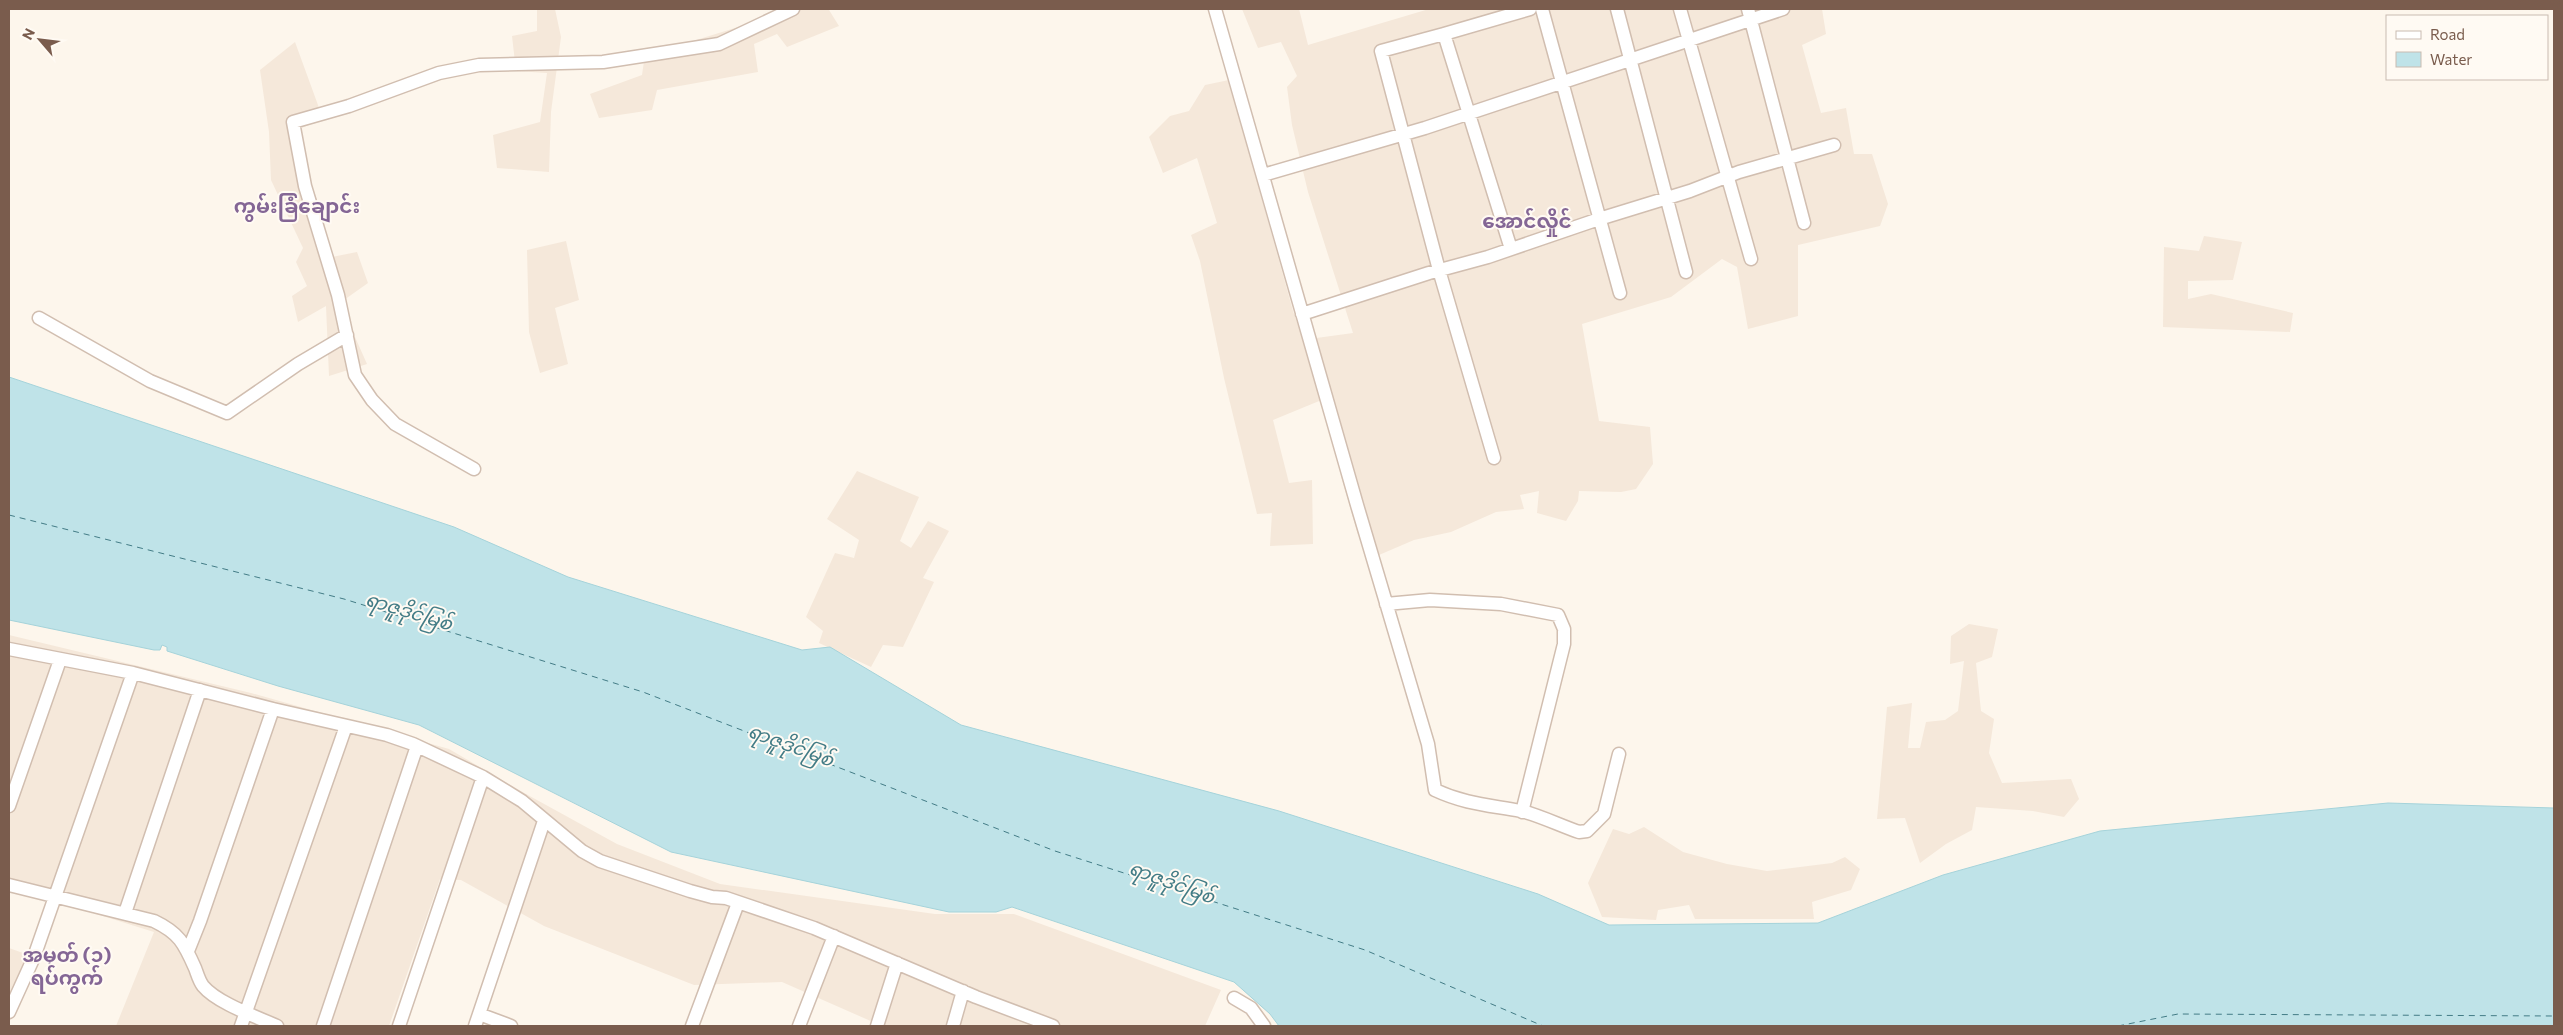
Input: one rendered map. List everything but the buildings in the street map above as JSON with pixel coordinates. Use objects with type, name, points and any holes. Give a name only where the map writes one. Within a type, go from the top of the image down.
[{"type":"street","points":[[474,469],[395,424],[372,400],[355,376],[338,294],[305,186],[293,122],[349,106],[439,73],[479,65],[603,62],[719,44],[793,9]]},
{"type":"street","points":[[1216,9],[1302,314],[1428,744],[1435,790],[1455,799],[1485,807],[1522,812],[1579,832],[1587,831],[1604,814],[1619,754]]},
{"type":"street","points":[[1494,458],[1439,270],[1381,51],[1530,9]]},
{"type":"street","points":[[1542,9],[1620,293]]},
{"type":"street","points":[[1617,9],[1686,272]]},
{"type":"street","points":[[1680,9],[1752,259]]},
{"type":"street","points":[[1263,175],[1404,135],[1468,114],[1688,40],[1749,14],[1783,9]]},
{"type":"street","points":[[1749,14],[1804,223]]},
{"type":"street","points":[[1444,34],[1511,249]]},
{"type":"street","points":[[1302,314],[1511,249],[1788,157],[1834,145]]},
{"type":"street","points":[[39,318],[150,381],[227,413],[298,364],[347,335]]},
{"type":"street","points":[[1386,604],[1430,600],[1501,604],[1558,615],[1564,629],[1564,644],[1522,812]]},
{"type":"street","points":[[9,649],[133,673],[273,709],[387,735],[417,746],[483,778],[522,801],[582,851],[600,860],[712,898],[726,898],[834,936],[1031,1022],[1053,1026]]},
{"type":"street","points":[[9,806],[60,660]]},
{"type":"street","points":[[9,1012],[34,958],[133,673]]},
{"type":"street","points":[[125,913],[200,690]]},
{"type":"street","points":[[188,951],[273,709]]},
{"type":"street","points":[[241,1026],[248,1012],[346,726]]},
{"type":"street","points":[[323,1026],[417,746]]},
{"type":"street","points":[[399,1026],[483,778]]},
{"type":"street","points":[[511,1026],[477,1020],[544,821]]},
{"type":"street","points":[[9,885],[125,913],[165,926],[175,932],[188,951],[202,985],[218,998],[277,1026]]},
{"type":"street","points":[[692,1026],[738,903]]},
{"type":"street","points":[[799,1026],[834,936]]},
{"type":"street","points":[[877,1026],[897,963]]},
{"type":"street","points":[[953,1026],[963,991]]},
{"type":"street","points":[[1234,998],[1251,1008],[1264,1026]]},
{"type":"shaded area","points":[[537,9],[555,9],[561,37],[551,112],[549,172],[497,168],[493,135],[540,122],[547,73],[516,71],[512,36],[537,31]]},
{"type":"shaded area","points":[[776,9],[831,9],[829,10],[839,26],[787,47],[777,34],[754,44],[758,72],[657,90],[652,110],[599,118],[590,94],[642,75],[646,48],[680,45],[748,24]]},
{"type":"shaded area","points":[[1242,9],[1299,9],[1308,45],[1429,9],[1822,9],[1826,34],[1802,45],[1821,113],[1846,108],[1854,154],[1872,154],[1888,204],[1880,226],[1798,245],[1798,316],[1748,329],[1737,267],[1722,259],[1671,297],[1582,324],[1599,421],[1650,427],[1653,464],[1636,489],[1621,492],[1579,491],[1578,501],[1566,521],[1537,513],[1539,491],[1520,495],[1524,509],[1496,512],[1451,532],[1414,540],[1379,555],[1358,535],[1341,476],[1333,406],[1309,339],[1353,333],[1308,192],[1292,125],[1287,87],[1297,76],[1281,42],[1258,48]]},
{"type":"shaded area","points":[[295,42],[322,116],[316,122],[292,132],[321,211],[332,257],[357,252],[368,283],[344,300],[343,310],[367,364],[329,376],[326,306],[298,322],[292,296],[307,286],[296,262],[303,248],[271,180],[269,132],[260,70]]},
{"type":"shaded area","points":[[1229,80],[1293,311],[1324,399],[1273,420],[1289,483],[1312,480],[1313,544],[1270,546],[1272,513],[1257,514],[1224,378],[1200,261],[1191,235],[1217,223],[1197,158],[1163,173],[1149,137],[1170,116],[1189,111],[1205,85]]},
{"type":"shaded area","points":[[2204,236],[2242,242],[2233,280],[2188,281],[2188,299],[2211,294],[2293,313],[2290,332],[2163,327],[2164,247],[2199,251]]},
{"type":"shaded area","points":[[566,241],[579,300],[555,308],[568,364],[540,373],[529,332],[527,250]]},
{"type":"shaded area","points":[[857,471],[919,497],[900,541],[911,548],[928,521],[949,531],[923,578],[934,582],[903,647],[883,645],[871,667],[819,643],[823,631],[806,617],[835,553],[854,558],[859,540],[827,519]]},
{"type":"shaded area","points":[[1969,624],[1998,629],[1992,657],[1976,663],[1981,711],[1994,719],[1989,753],[2002,783],[2071,779],[2079,799],[2064,817],[2033,811],[1976,807],[1972,830],[1946,844],[1920,863],[1905,818],[1877,819],[1887,707],[1912,703],[1908,748],[1920,748],[1926,722],[1945,720],[1958,711],[1964,661],[1950,664],[1951,636]]},
{"type":"shaded area","points":[[9,635],[251,693],[449,749],[617,844],[720,884],[935,914],[1014,914],[1221,990],[1205,1026],[882,1026],[782,982],[694,985],[544,926],[461,880],[440,879],[389,1026],[116,1026],[154,932],[77,908],[9,890]]},
{"type":"shaded area","points":[[1644,827],[1683,852],[1727,864],[1767,871],[1832,863],[1845,857],[1860,869],[1851,890],[1812,902],[1814,919],[1695,919],[1689,905],[1658,910],[1656,920],[1602,917],[1588,883],[1613,829],[1629,834]]},
{"type":"shaded area","points":[[9,948],[34,957],[9,1003]]},
{"type":"water","name":"ရာဇူဒိုင်မြစ်","points":[[9,377],[454,527],[568,577],[802,650],[830,647],[961,725],[1279,811],[1538,894],[1609,925],[1818,923],[1943,875],[2100,831],[2388,803],[2554,808],[2554,1026],[1279,1026],[1270,1014],[1234,982],[1012,907],[996,912],[949,912],[671,852],[419,725],[278,686],[167,651],[167,647],[162,645],[160,650],[154,650],[9,620]]},
{"type":"ferry route","points":[[9,515],[344,599],[643,692],[1055,851],[1365,950],[1543,1026]]},
{"type":"ferry route","points":[[2118,1026],[2178,1014],[2554,1016]]},
{"type":"district","name":"ကွမ်းခြံချောင်း","points":[[297,206]]},
{"type":"district","name":"အောင်လှိုင်","points":[[1527,221]]},
{"type":"district","name":"အမှတ် (၁) ရပ်ကွက်","points":[[67,966]]}]
